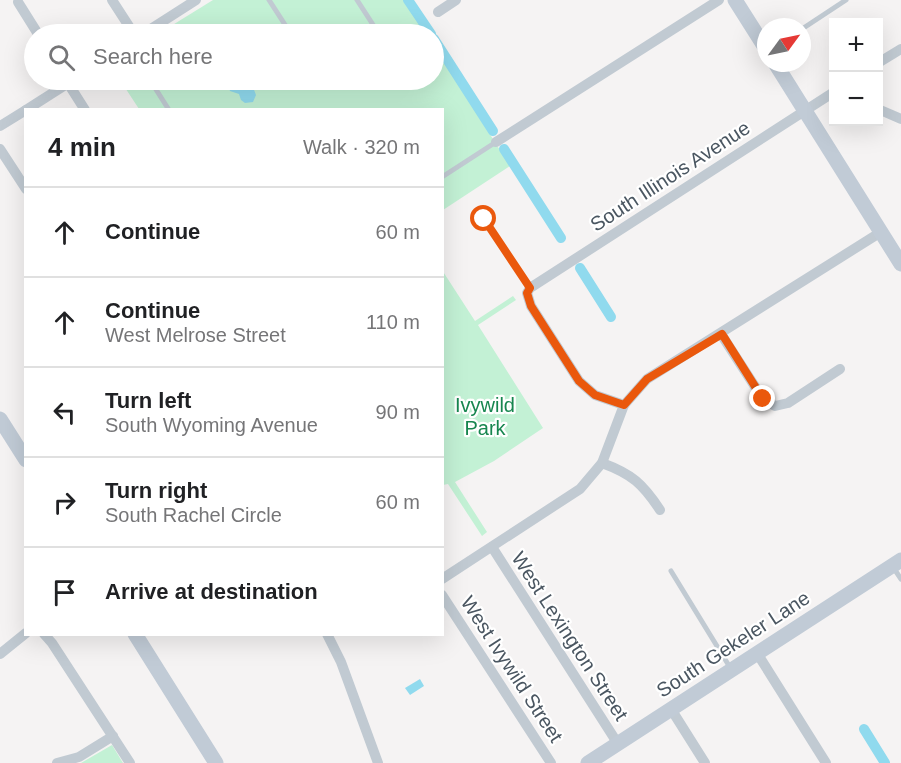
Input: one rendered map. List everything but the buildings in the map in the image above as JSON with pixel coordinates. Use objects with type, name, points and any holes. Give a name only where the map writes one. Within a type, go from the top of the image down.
[{"type":"street","points":[[112,0],[128,24]]},
{"type":"street","points":[[438,12],[456,0]]},
{"type":"street","points":[[496,142],[719,0]]},
{"type":"street","points":[[735,0],[757,35]]},
{"type":"street","points":[[157,24],[193,1]]},
{"type":"street","points":[[18,2],[32,24]]},
{"type":"street","points":[[883,60],[901,49]]},
{"type":"street","points":[[781,72],[901,264]]},
{"type":"street","points":[[29,108],[55,90]]},
{"type":"street","points":[[74,90],[84,108]]},
{"type":"street","name":"South Illinois Avenue","points":[[529,290],[829,95]]},
{"type":"street","points":[[0,126],[24,111]]},
{"type":"street","points":[[883,111],[901,119]]},
{"type":"street","points":[[0,149],[24,186]]},
{"type":"street","points":[[444,578],[580,489],[602,463],[624,405],[647,379],[881,232]]},
{"type":"street","points":[[529,290],[531,306],[579,381],[595,395],[624,405]]},
{"type":"street","points":[[722,334],[763,399],[775,406],[788,403],[840,369]]},
{"type":"street","points":[[0,419],[24,457]]},
{"type":"street","points":[[602,463],[636,479],[648,491],[660,510]]},
{"type":"street","name":"West Lexington Street","points":[[492,547],[618,744]]},
{"type":"street","name":"South Gekeler Lane","points":[[588,763],[896,562]]},
{"type":"street","name":"West Ivywild Street","points":[[444,597],[551,763]]},
{"type":"street","points":[[0,654],[24,635]]},
{"type":"street","points":[[46,636],[130,763]]},
{"type":"street","points":[[136,636],[216,763]]},
{"type":"street","points":[[328,636],[344,670],[378,763]]},
{"type":"street","points":[[757,654],[826,763]]},
{"type":"street","points":[[671,709],[705,763]]},
{"type":"street","points":[[57,763],[87,753],[113,736]]},
{"type":"lane","points":[[269,0],[285,24]]},
{"type":"lane","points":[[357,0],[373,24]]},
{"type":"lane","points":[[811,23],[846,0]]},
{"type":"lane","points":[[156,90],[168,108]]},
{"type":"lane","points":[[444,176],[496,142]]},
{"type":"lane","points":[[484,219],[529,290]]},
{"type":"lane","points":[[896,562],[901,579]]},
{"type":"lane","points":[[671,571],[732,670]]},
{"type":"green space","points":[[213,0],[404,0],[420,24],[174,24]]},
{"type":"green space","points":[[444,62],[510,166],[444,209],[444,108],[138,108],[127,90],[444,90]]},
{"type":"green space","name":"Ivywild Park","points":[[444,273],[475,321],[513,296],[516,300],[478,325],[543,428],[494,461],[455,482],[487,532],[482,536],[448,484],[444,485]]},
{"type":"green space","points":[[112,745],[123,763],[81,763]]},
{"type":"water","points":[[254,90],[256,95],[253,102],[245,103],[239,94],[230,91]]},
{"type":"water","points":[[420,679],[424,686],[410,695],[405,688]]},
{"type":"waterway","points":[[408,0],[424,24]]},
{"type":"waterway","points":[[444,55],[493,131]]},
{"type":"waterway","points":[[504,149],[561,238]]},
{"type":"waterway","points":[[580,268],[611,317]]},
{"type":"waterway","points":[[864,729],[885,763]]},
{"type":"route","points":[[484,219],[530,288],[527,293],[531,306],[579,381],[595,395],[624,405],[647,379],[722,334],[763,399]]}]
